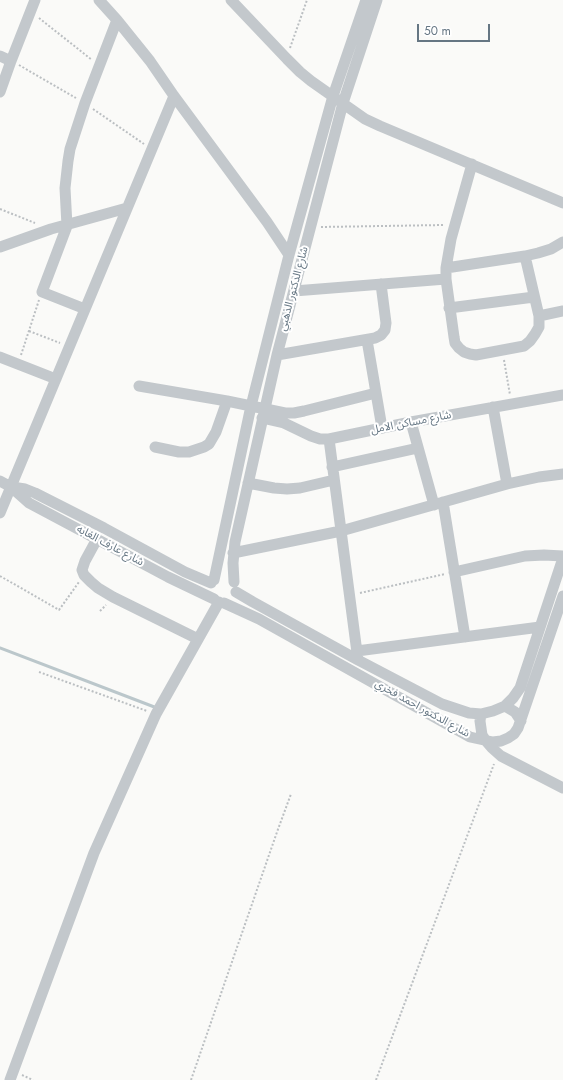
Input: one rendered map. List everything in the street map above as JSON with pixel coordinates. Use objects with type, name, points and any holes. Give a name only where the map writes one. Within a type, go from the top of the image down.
[{"type":"street","points":[[0,92],[35,0]]},
{"type":"street","points":[[99,0],[150,61],[267,222],[289,255]]},
{"type":"street","points":[[231,0],[287,59],[311,80],[365,119],[563,203]]},
{"type":"street","name":"شارع الدكتور الذهبي","points":[[213,582],[251,406],[289,255],[333,96],[366,0]]},
{"type":"street","name":"شارع الدكتور الذهبي","points":[[235,587],[233,554],[235,542],[277,355],[343,102],[377,0]]},
{"type":"street","points":[[85,309],[42,292],[67,226],[65,188],[68,161],[76,131],[85,103],[117,20]]},
{"type":"street","points":[[0,56],[11,61]]},
{"type":"street","points":[[0,513],[174,96]]},
{"type":"street","points":[[472,164],[451,239],[446,273],[449,308],[455,343],[464,352],[476,355],[524,346],[535,334],[539,327],[539,316],[525,256]]},
{"type":"street","points":[[0,247],[52,229],[127,208]]},
{"type":"street","points":[[294,292],[382,284],[446,273],[538,253],[551,249],[563,242]]},
{"type":"street","points":[[277,355],[366,340],[381,335],[385,330],[386,323],[382,284]]},
{"type":"street","points":[[449,308],[534,297]]},
{"type":"street","points":[[539,316],[563,311]]},
{"type":"street","points":[[366,340],[382,428]]},
{"type":"street","points":[[0,357],[56,379]]},
{"type":"street","points":[[139,386],[251,406],[263,413],[294,413],[376,393]]},
{"type":"street","name":"شارع مساكن الامل","points":[[263,413],[311,436],[320,439],[329,439],[411,422],[563,395]]},
{"type":"street","points":[[155,447],[179,452],[189,452],[209,444],[216,432],[227,401]]},
{"type":"street","points":[[493,408],[507,484]]},
{"type":"street","points":[[411,422],[418,448],[438,504],[454,572],[465,637]]},
{"type":"street","points":[[329,439],[357,656],[465,637],[540,627]]},
{"type":"street","points":[[332,467],[418,448]]},
{"type":"street","points":[[233,554],[341,531],[507,484],[539,477],[563,474]]},
{"type":"street","points":[[248,483],[287,489],[300,488],[334,480]]},
{"type":"street","name":"شارع عارف الغابه","points":[[0,481],[11,487],[29,503],[168,577],[219,601]]},
{"type":"street","name":"شارع عارف الغابه","points":[[11,487],[35,492],[185,572],[213,582]]},
{"type":"street","points":[[97,539],[82,570],[84,575],[91,582],[113,597],[198,639]]},
{"type":"street","points":[[454,572],[525,556],[544,554],[563,557]]},
{"type":"street","name":"شارع الدكتور احمد فخري","points":[[235,587],[253,602],[357,656],[442,704],[469,713],[481,714],[505,706],[520,688],[563,557]]},
{"type":"street","points":[[222,576],[231,578],[235,587],[234,597],[230,601],[219,601],[211,594],[210,589],[213,582],[222,576]]},
{"type":"street","name":"شارع الدكتور احمد فخري","points":[[219,601],[259,619],[470,737],[493,742],[508,738],[514,734],[518,728],[563,596]]},
{"type":"street","points":[[10,1080],[94,853],[156,714],[219,601]]},
{"type":"street","points":[[505,706],[515,712],[521,721]]},
{"type":"street","points":[[481,714],[480,728],[486,741],[498,753],[563,788]]},
{"type":"path","points":[[287,59],[307,0]]},
{"type":"path","points":[[30,11],[99,66]]},
{"type":"path","points":[[0,209],[52,229]]},
{"type":"path","points":[[311,227],[456,225]]},
{"type":"path","points":[[18,364],[42,292]]},
{"type":"path","points":[[29,331],[69,346]]},
{"type":"path","points":[[503,350],[511,404]]},
{"type":"path","points":[[349,595],[454,572]]},
{"type":"path","points":[[0,576],[59,610],[84,575]]},
{"type":"path","points":[[39,672],[156,714]]},
{"type":"path","points":[[376,1080],[498,753]]},
{"type":"path","points":[[191,1080],[277,832],[292,794]]},
{"type":"waterway","points":[[0,648],[157,708]]}]
